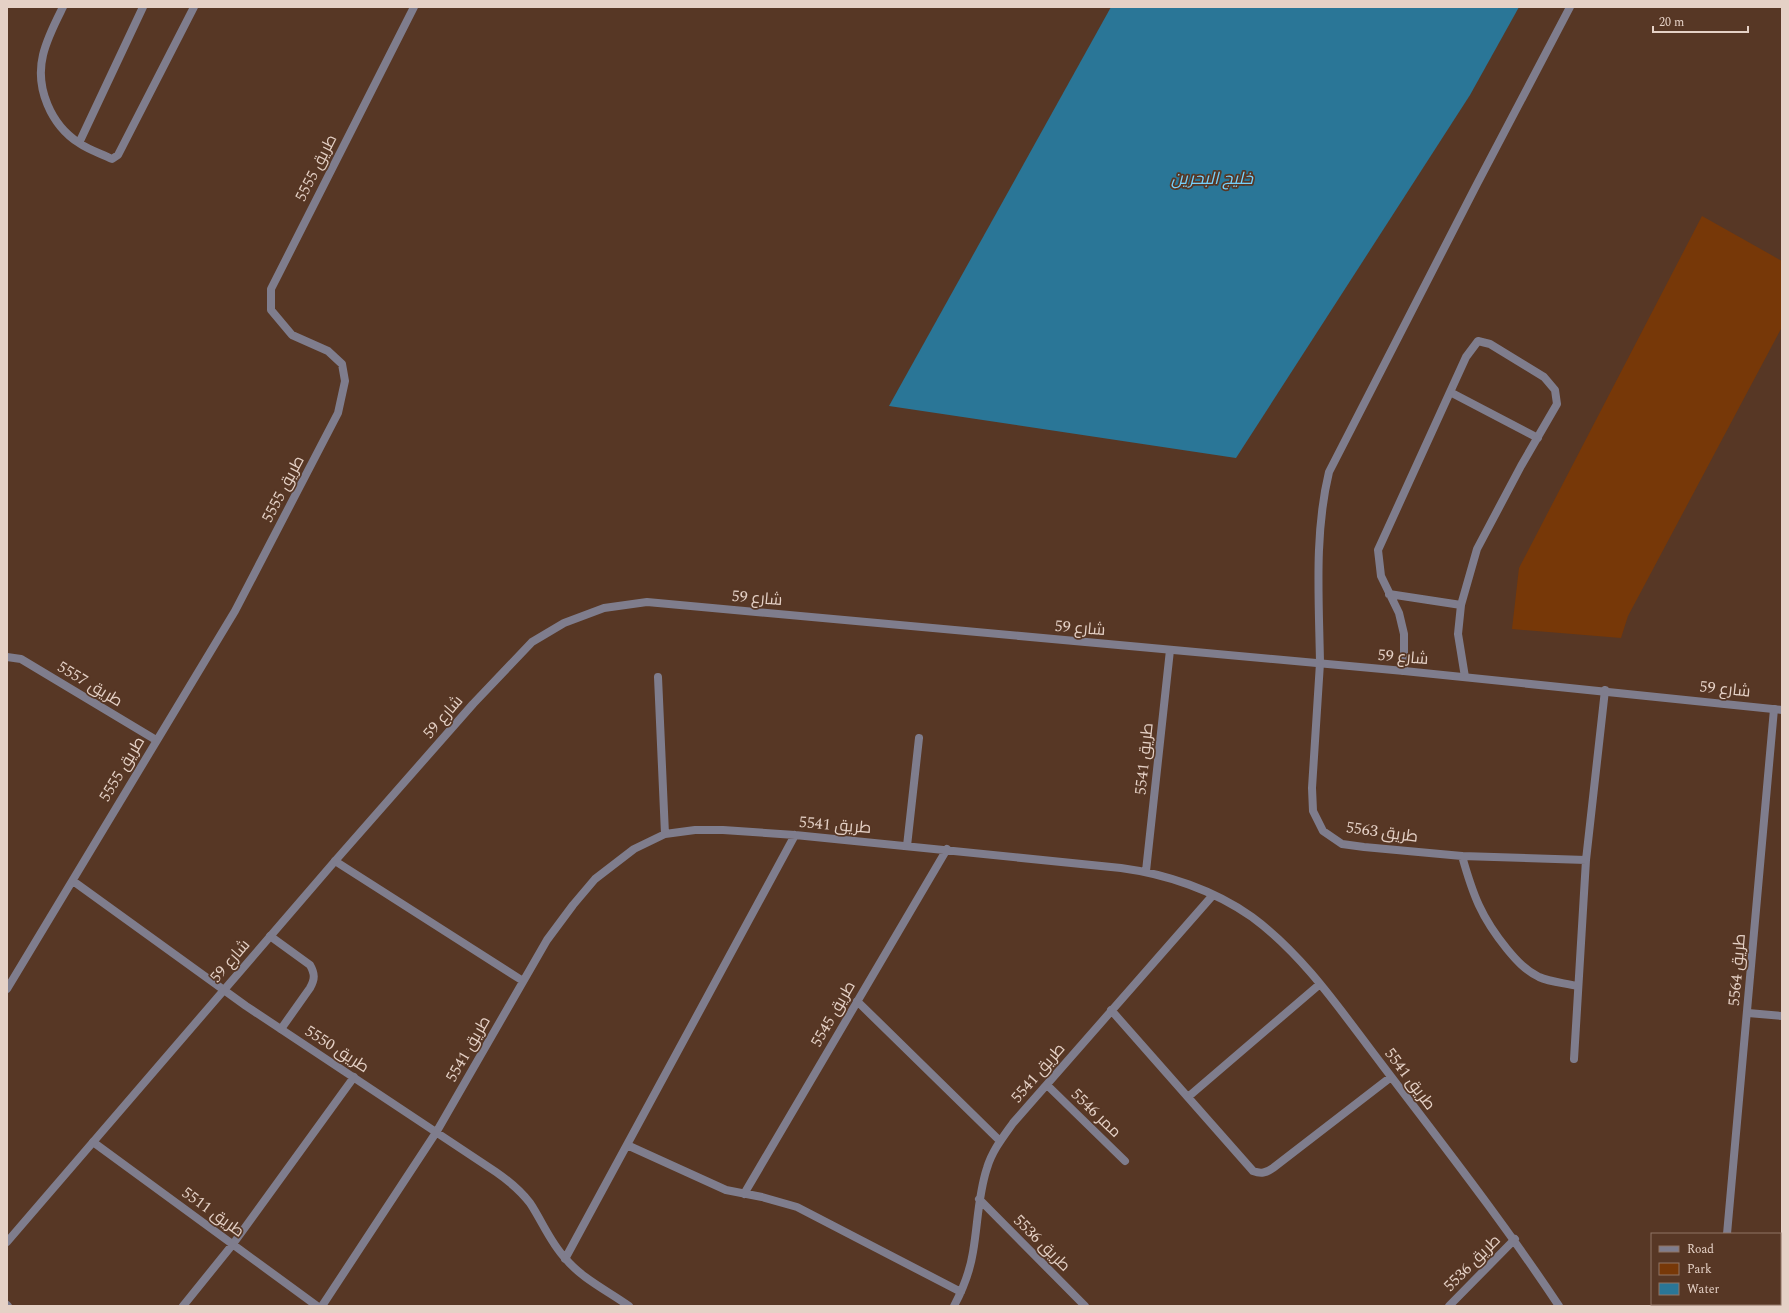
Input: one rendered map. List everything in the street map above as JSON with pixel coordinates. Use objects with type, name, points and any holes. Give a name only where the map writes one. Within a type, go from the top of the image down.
[{"type":"street","points":[[63,7],[47,41],[42,57],[44,99],[50,112],[61,126],[79,143],[112,159],[118,155],[194,7]]},
{"type":"street","points":[[79,143],[143,7]]},
{"type":"street","name":"طريق 5555","points":[[7,989],[235,611],[338,413],[345,381],[342,364],[328,350],[292,335],[271,310],[271,289],[414,7]]},
{"type":"street","name":"طريق 5563","points":[[1570,7],[1329,472],[1322,499],[1320,525],[1320,664],[1312,804],[1313,811],[1323,831],[1342,844],[1462,856],[1586,860]]},
{"type":"street","points":[[1404,671],[1404,634],[1399,613],[1381,576],[1378,550],[1466,357],[1478,341],[1490,344],[1544,377],[1555,390],[1557,404],[1477,549],[1461,605],[1458,634],[1465,677]]},
{"type":"street","points":[[1450,392],[1538,438]]},
{"type":"street","points":[[1389,594],[1461,605]]},
{"type":"street","name":"شارع 59","points":[[7,1242],[223,990],[473,704],[532,642],[564,623],[604,608],[646,602],[1404,671],[1605,690],[1778,709]]},
{"type":"street","name":"طريق 5541","points":[[1146,871],[1170,650]]},
{"type":"street","name":"طريق 5557","points":[[7,657],[21,659],[156,740]]},
{"type":"street","points":[[658,677],[665,834]]},
{"type":"street","points":[[1574,1059],[1577,986],[1586,860],[1605,690]]},
{"type":"street","name":"طريق 5564","points":[[1727,1233],[1778,709]]},
{"type":"street","points":[[908,846],[919,738]]},
{"type":"street","name":"طريق 5541","points":[[322,1306],[437,1131],[547,940],[573,905],[595,879],[634,849],[665,834],[695,830],[795,835],[947,849],[1146,871],[1180,881],[1213,895],[1250,916],[1284,943],[1320,984],[1515,1240],[1559,1306]]},
{"type":"street","points":[[565,1259],[795,835]]},
{"type":"street","name":"طريق 5545","points":[[744,1194],[947,849]]},
{"type":"street","points":[[1462,856],[1476,902],[1484,918],[1516,959],[1527,970],[1541,978],[1577,986]]},
{"type":"street","points":[[335,861],[523,981]]},
{"type":"street","name":"طريق 5550","points":[[73,881],[223,990],[437,1131],[517,1188],[530,1204],[552,1241],[565,1259],[629,1306]]},
{"type":"street","name":"طريق 5541","points":[[954,1306],[969,1272],[979,1199],[987,1167],[1000,1141],[1013,1123],[1213,895]]},
{"type":"street","points":[[270,936],[310,965],[314,972],[314,981],[310,988],[281,1029]]},
{"type":"street","points":[[1188,1097],[1320,984]]},
{"type":"street","points":[[857,1001],[1000,1141]]},
{"type":"street","points":[[1111,1010],[1253,1171],[1260,1174],[1268,1172],[1274,1168],[1391,1077]]},
{"type":"street","points":[[1748,1013],[1782,1016]]},
{"type":"street","points":[[183,1306],[233,1244],[354,1077]]},
{"type":"street","name":"ممر 5546","points":[[1047,1085],[1125,1162]]},
{"type":"street","name":"طريق 5511","points":[[94,1142],[317,1306]]},
{"type":"street","points":[[627,1145],[709,1184],[726,1190],[780,1201],[797,1207],[961,1292]]},
{"type":"street","name":"طريق 5536","points":[[979,1199],[1085,1306]]},
{"type":"street","name":"طريق 5536","points":[[1449,1306],[1515,1240]]},
{"type":"green space","points":[[1702,216],[1782,261],[1782,327],[1628,616],[1621,638],[1512,629],[1519,568]]},
{"type":"water","name":"خليج البحرين","points":[[1111,7],[1519,7],[1470,95],[1236,458],[889,406]]}]
